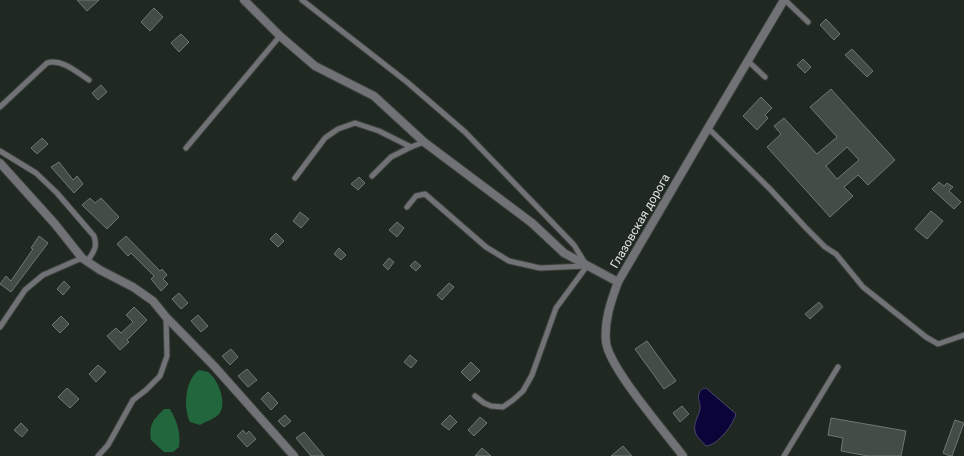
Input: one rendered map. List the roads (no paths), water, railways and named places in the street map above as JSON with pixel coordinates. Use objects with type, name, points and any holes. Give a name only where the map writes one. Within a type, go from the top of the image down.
[{"type":"street","points":[[244,0],[280,36],[315,66],[374,96],[424,142],[532,223],[564,253],[618,282]]},
{"type":"street","name":"Глазовская дорога","points":[[680,455],[622,375],[613,359],[606,343],[607,320],[610,304],[618,282],[785,0]]},
{"type":"street","points":[[0,163],[85,260],[100,270],[133,287],[153,301],[166,317],[214,366],[294,456]]},
{"type":"lane","points":[[302,0],[407,82],[465,132],[574,245],[587,266]]},
{"type":"lane","points":[[785,0],[808,22]]},
{"type":"lane","points":[[186,148],[280,36]]},
{"type":"lane","points":[[0,107],[48,63],[53,61],[61,63],[89,80]]},
{"type":"lane","points":[[749,62],[765,77]]},
{"type":"lane","points":[[295,178],[325,138],[338,129],[355,123],[379,131],[411,147]]},
{"type":"lane","points":[[708,128],[770,189],[825,247],[836,254],[863,287],[893,312],[926,337],[938,344],[964,335]]},
{"type":"lane","points":[[372,176],[391,157],[424,142]]},
{"type":"lane","points":[[0,151],[36,173],[57,193],[94,236],[96,243],[96,248],[85,260],[43,275],[25,290],[0,327]]},
{"type":"lane","points":[[407,207],[416,196],[425,194],[486,247],[509,261],[540,268],[587,266]]},
{"type":"lane","points":[[475,396],[487,404],[502,407],[523,391],[532,375],[556,308],[587,266]]},
{"type":"lane","points":[[98,456],[108,445],[133,400],[160,376],[166,356],[166,317]]},
{"type":"lane","points":[[784,456],[838,367]]}]
